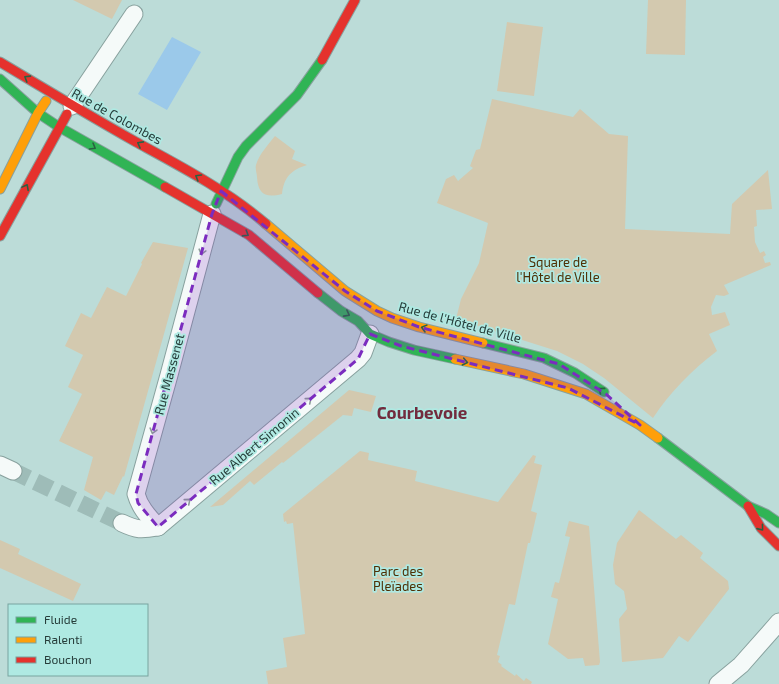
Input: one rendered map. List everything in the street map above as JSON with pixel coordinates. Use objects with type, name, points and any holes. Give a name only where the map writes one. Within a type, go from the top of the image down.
[{"type":"main road","points":[[0,79],[38,113],[59,127],[212,214],[238,157],[246,146],[297,95],[322,61],[355,0]]},
{"type":"main road","name":"Rue de Colombes","points":[[0,62],[72,106],[174,163],[221,192]]},
{"type":"main road","points":[[0,189],[38,113],[51,93]]},
{"type":"main road","points":[[0,236],[72,106]]},
{"type":"main road","name":"Rue de l'Hôtel de Ville","points":[[221,192],[265,224],[357,300],[377,311],[392,318],[419,327],[530,354],[560,364],[574,372],[606,394],[640,425],[748,506],[766,514],[779,523]]},
{"type":"main road","name":"Rue de l'Hôtel de Ville","points":[[212,214],[249,235],[328,301],[362,325],[370,334],[414,350],[524,374],[586,394],[640,425]]},
{"type":"main road","points":[[370,334],[377,311]]},
{"type":"main road","name":"Rue de l'Hôtel de Ville","points":[[748,506],[754,519],[762,530],[779,546]]},
{"type":"street","points":[[72,106],[134,14]]},
{"type":"street","name":"Rue Massenet","points":[[158,527],[138,503],[136,494],[212,214]]},
{"type":"street","name":"Rue Albert Simonin","points":[[158,527],[358,359],[363,353],[370,334]]},
{"type":"street","points":[[122,523],[134,529],[142,530],[158,527]]},
{"type":"street","points":[[718,684],[741,665],[779,622]]},
{"type":"highlighted area","points":[[221,191],[345,291],[377,311],[419,327],[559,364],[606,394],[640,425],[568,388],[401,346],[370,334],[358,359],[158,527],[138,503],[136,494],[212,214]]},
{"type":"green space","points":[[73,0],[122,0],[112,19]]},
{"type":"green space","points":[[648,0],[686,0],[685,55],[646,54]]},
{"type":"green space","points":[[507,22],[543,27],[534,96],[497,91]]},
{"type":"green space","name":"Square de l'Hôtel de Ville","points":[[492,99],[573,117],[580,109],[609,134],[628,136],[625,229],[730,234],[732,204],[768,170],[772,209],[756,210],[757,226],[754,227],[755,242],[760,253],[764,251],[766,255],[763,257],[765,263],[770,262],[771,265],[724,285],[729,294],[724,296],[716,295],[711,307],[712,315],[725,312],[730,325],[709,334],[717,351],[682,382],[653,418],[604,378],[583,364],[557,351],[456,319],[461,299],[479,263],[488,223],[437,203],[446,179],[454,175],[458,181],[473,168],[470,166],[476,150],[480,149]]},
{"type":"green space","points":[[275,136],[295,151],[292,159],[307,165],[297,169],[289,175],[284,183],[282,194],[271,196],[264,194],[259,188],[256,166],[262,153]]},
{"type":"green space","points":[[153,242],[188,248],[124,477],[123,476],[114,495],[106,491],[101,500],[84,490],[93,457],[59,441],[82,394],[68,387],[83,355],[65,346],[81,313],[91,318],[107,287],[126,296],[142,264],[141,263]]},
{"type":"green space","points":[[349,390],[376,396],[371,412],[354,408],[352,416],[343,415],[254,485],[250,481],[223,505],[210,507]]},
{"type":"green space","name":"Parc des Pleïades","points":[[360,451],[369,453],[368,460],[417,471],[415,481],[498,502],[533,455],[536,456],[534,463],[542,465],[531,511],[537,513],[530,543],[528,543],[515,605],[509,604],[497,655],[500,656],[498,662],[502,665],[501,666],[515,676],[516,674],[524,681],[526,678],[532,682],[531,684],[268,684],[266,671],[287,667],[283,638],[305,634],[293,523],[287,524],[286,521],[284,522],[283,514]]},
{"type":"green space","points":[[639,510],[676,539],[681,535],[703,553],[700,558],[728,581],[729,589],[688,642],[679,636],[663,658],[622,662],[619,619],[627,609],[624,591],[615,584],[613,565],[617,543]]},
{"type":"green space","points":[[569,521],[589,526],[600,662],[599,665],[585,666],[583,658],[568,659],[548,644],[558,599],[551,597],[555,582],[559,583],[570,537],[565,536]]},
{"type":"green space","points":[[0,540],[20,549],[18,554],[81,584],[73,601],[0,568]]},
{"type":"water","points":[[172,37],[201,52],[167,110],[138,94]]},
{"type":"tunnel","points":[[13,471],[122,523]]},
{"type":"traffic: fast","points":[[216,204],[238,157],[246,146],[297,95],[322,60]]},
{"type":"traffic: fast","points":[[0,79],[38,113],[59,127],[165,187]]},
{"type":"traffic: fast","points":[[318,293],[341,311],[358,321],[370,334],[414,350],[455,359]]},
{"type":"traffic: fast","points":[[483,343],[544,358],[575,373],[604,392]]},
{"type":"traffic: fast","points":[[658,438],[748,506],[766,514],[779,523]]},
{"type":"traffic: slow","points":[[0,189],[38,113],[46,101]]},
{"type":"traffic: slow","points":[[266,224],[345,291],[377,311],[392,318],[419,327],[483,343]]},
{"type":"traffic: slow","points":[[455,359],[524,374],[586,394],[640,425],[658,438]]},
{"type":"traffic: jam","points":[[322,60],[355,0]]},
{"type":"traffic: jam","points":[[0,62],[220,190],[266,224]]},
{"type":"traffic: jam","points":[[0,236],[67,114]]},
{"type":"traffic: jam","points":[[165,187],[249,235],[318,293]]},
{"type":"traffic: jam","points":[[748,506],[761,528],[779,546]]},
{"type":"district","name":"Courbevoie","points":[[422,413]]}]
